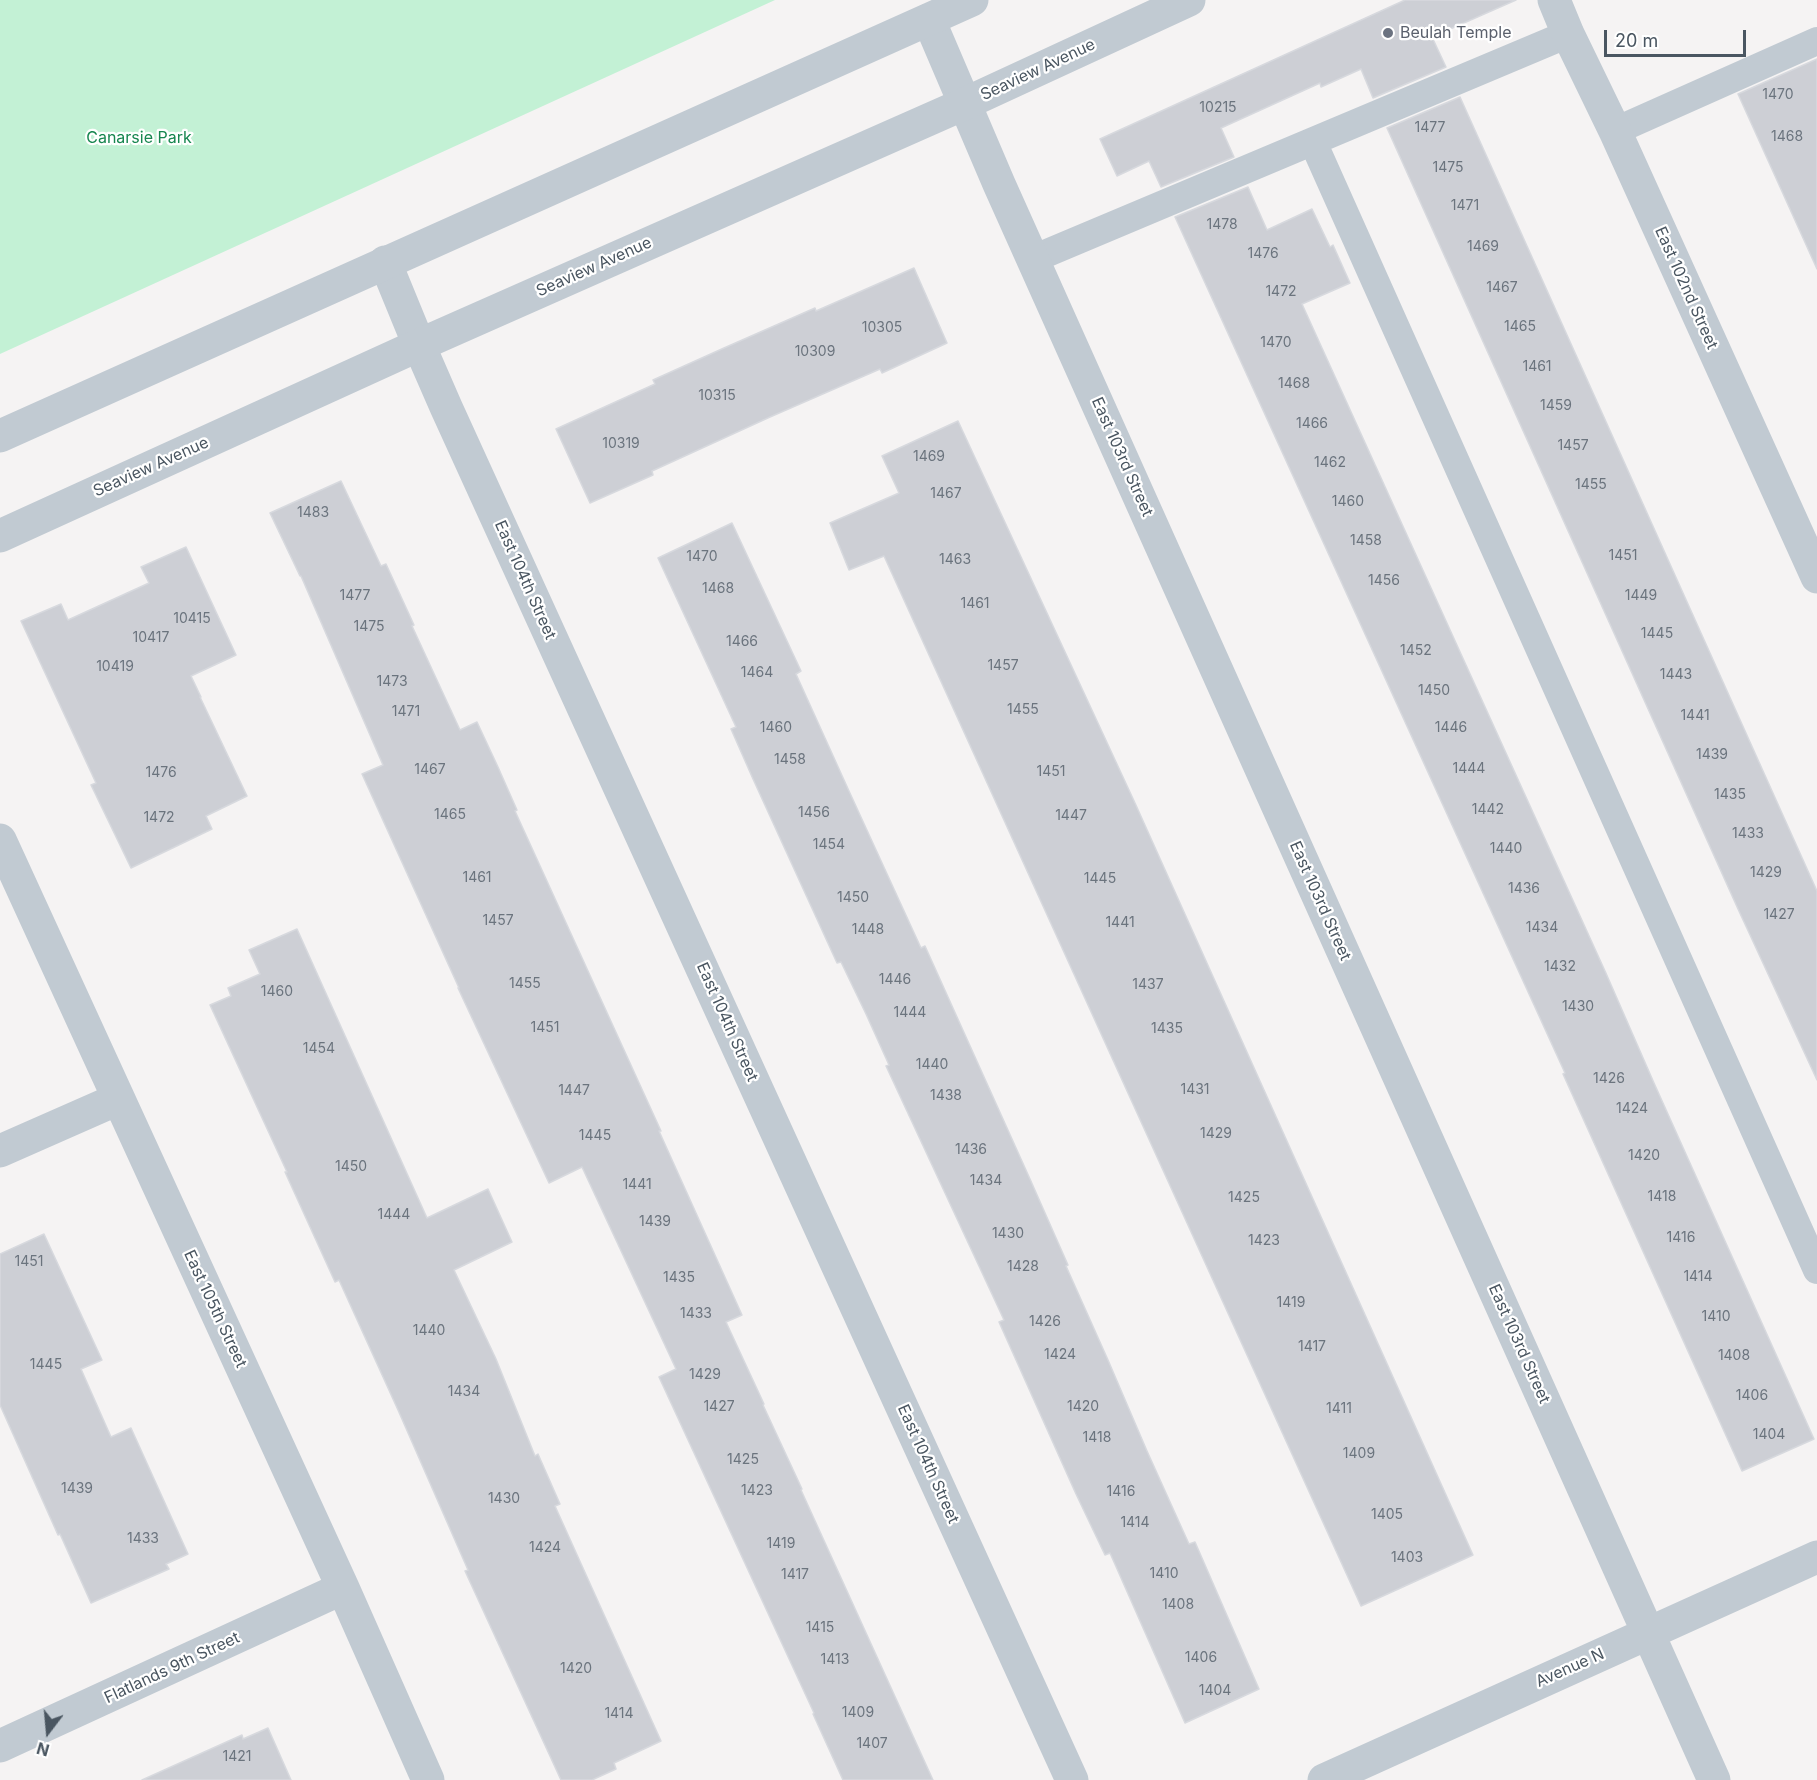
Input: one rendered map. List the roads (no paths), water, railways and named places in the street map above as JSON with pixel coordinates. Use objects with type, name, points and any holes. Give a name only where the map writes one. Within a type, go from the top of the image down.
[{"type":"street","points":[[0,435],[972,0]]},
{"type":"street","name":"Seaview Avenue","points":[[0,536],[418,345],[964,104],[1189,0]]},
{"type":"street","name":"East 102nd Street","points":[[1554,0],[1817,577]]},
{"type":"street","name":"East 103rd Street","points":[[929,20],[1033,259],[1714,1780]]},
{"type":"street","name":"East 104th Street","points":[[385,262],[418,345],[1072,1780]]},
{"type":"street","name":"East 105th Street","points":[[0,840],[343,1588],[428,1780]]},
{"type":"street","points":[[0,1151],[118,1099]]},
{"type":"street","name":"Avenue N","points":[[1324,1780],[1817,1557]]},
{"type":"street","name":"Flatlands 9th Street","points":[[0,1746],[343,1588]]},
{"type":"lane","points":[[1033,259],[1568,34]]},
{"type":"lane","points":[[1615,131],[1817,40]]},
{"type":"lane","points":[[1313,142],[1817,1270]]},
{"type":"place","name":"Beulah Temple","points":[[1388,33]]},
{"type":"park label","name":"Canarsie Park","points":[[139,138]]}]
